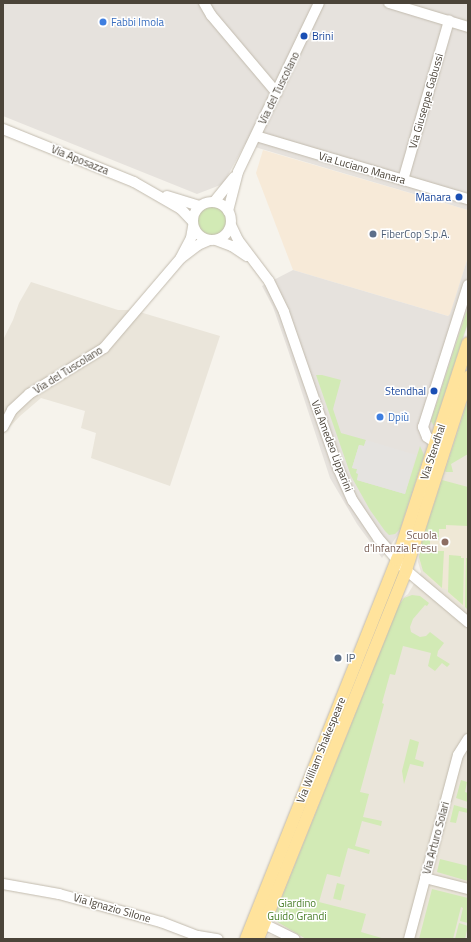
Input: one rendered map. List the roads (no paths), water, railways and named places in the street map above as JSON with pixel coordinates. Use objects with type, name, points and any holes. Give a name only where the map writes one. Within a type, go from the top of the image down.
[{"type":"main road","name":"Via Stendhal","points":[[397,560],[468,343]]},
{"type":"main road","name":"Via Stendhal","points":[[406,570],[468,376]]},
{"type":"main road","name":"Via William Shakespeare","points":[[246,939],[397,560]]},
{"type":"main road","name":"Via William Shakespeare","points":[[258,939],[406,570]]},
{"type":"street","points":[[204,3],[211,15],[277,93]]},
{"type":"street","name":"Via del Tuscolano","points":[[238,172],[319,3]]},
{"type":"street","points":[[388,3],[468,27]]},
{"type":"street","name":"Via Giuseppe Gabussi","points":[[403,180],[449,21]]},
{"type":"street","name":"Via Aposazza","points":[[3,129],[134,182],[156,193],[181,209],[193,224]]},
{"type":"street","name":"Via Luciano Manara","points":[[256,136],[468,199]]},
{"type":"street","points":[[238,172],[228,211],[231,225],[226,235],[212,240],[198,235],[193,224],[194,212],[200,206],[214,202],[238,172]]},
{"type":"street","name":"Via Aposazza","points":[[156,193],[200,206]]},
{"type":"street","points":[[214,202],[222,205],[228,211]]},
{"type":"street","name":"Via del Tuscolano","points":[[181,258],[191,238],[193,224]]},
{"type":"street","name":"Via Amedeo Lipparini","points":[[231,225],[235,234],[253,261],[269,281],[284,312],[346,488],[368,524],[406,570],[468,622]]},
{"type":"street","name":"Via del Tuscolano","points":[[3,426],[12,410],[30,394],[104,348],[181,258],[198,245],[212,240]]},
{"type":"street","name":"Via Amedeo Lipparini","points":[[212,240],[232,246],[253,261]]},
{"type":"street","points":[[436,443],[424,434],[423,427],[468,285]]},
{"type":"street","name":"Via Arturo Solari","points":[[409,939],[458,755],[468,739]]},
{"type":"street","points":[[425,878],[468,889]]},
{"type":"street","name":"Via Ignazio Silone","points":[[3,884],[67,896],[161,922],[198,936],[218,939]]},
{"type":"street","points":[[264,924],[294,939]]},
{"type":"place","name":"Fabbi Imola","points":[[103,22]]},
{"type":"place","name":"Brini","points":[[304,36]]},
{"type":"place","name":"Manara","points":[[459,197]]},
{"type":"place","name":"FiberCop S.p.A.","points":[[373,234]]},
{"type":"place","name":"Stendhal","points":[[434,391]]},
{"type":"place","name":"Dpiù","points":[[380,417]]},
{"type":"place","name":"Scuola d'Infanzia Fresu","points":[[445,542]]},
{"type":"place","name":"IP","points":[[338,658]]},
{"type":"park label","name":"Giardino Guido Grandi","points":[[297,910]]}]
